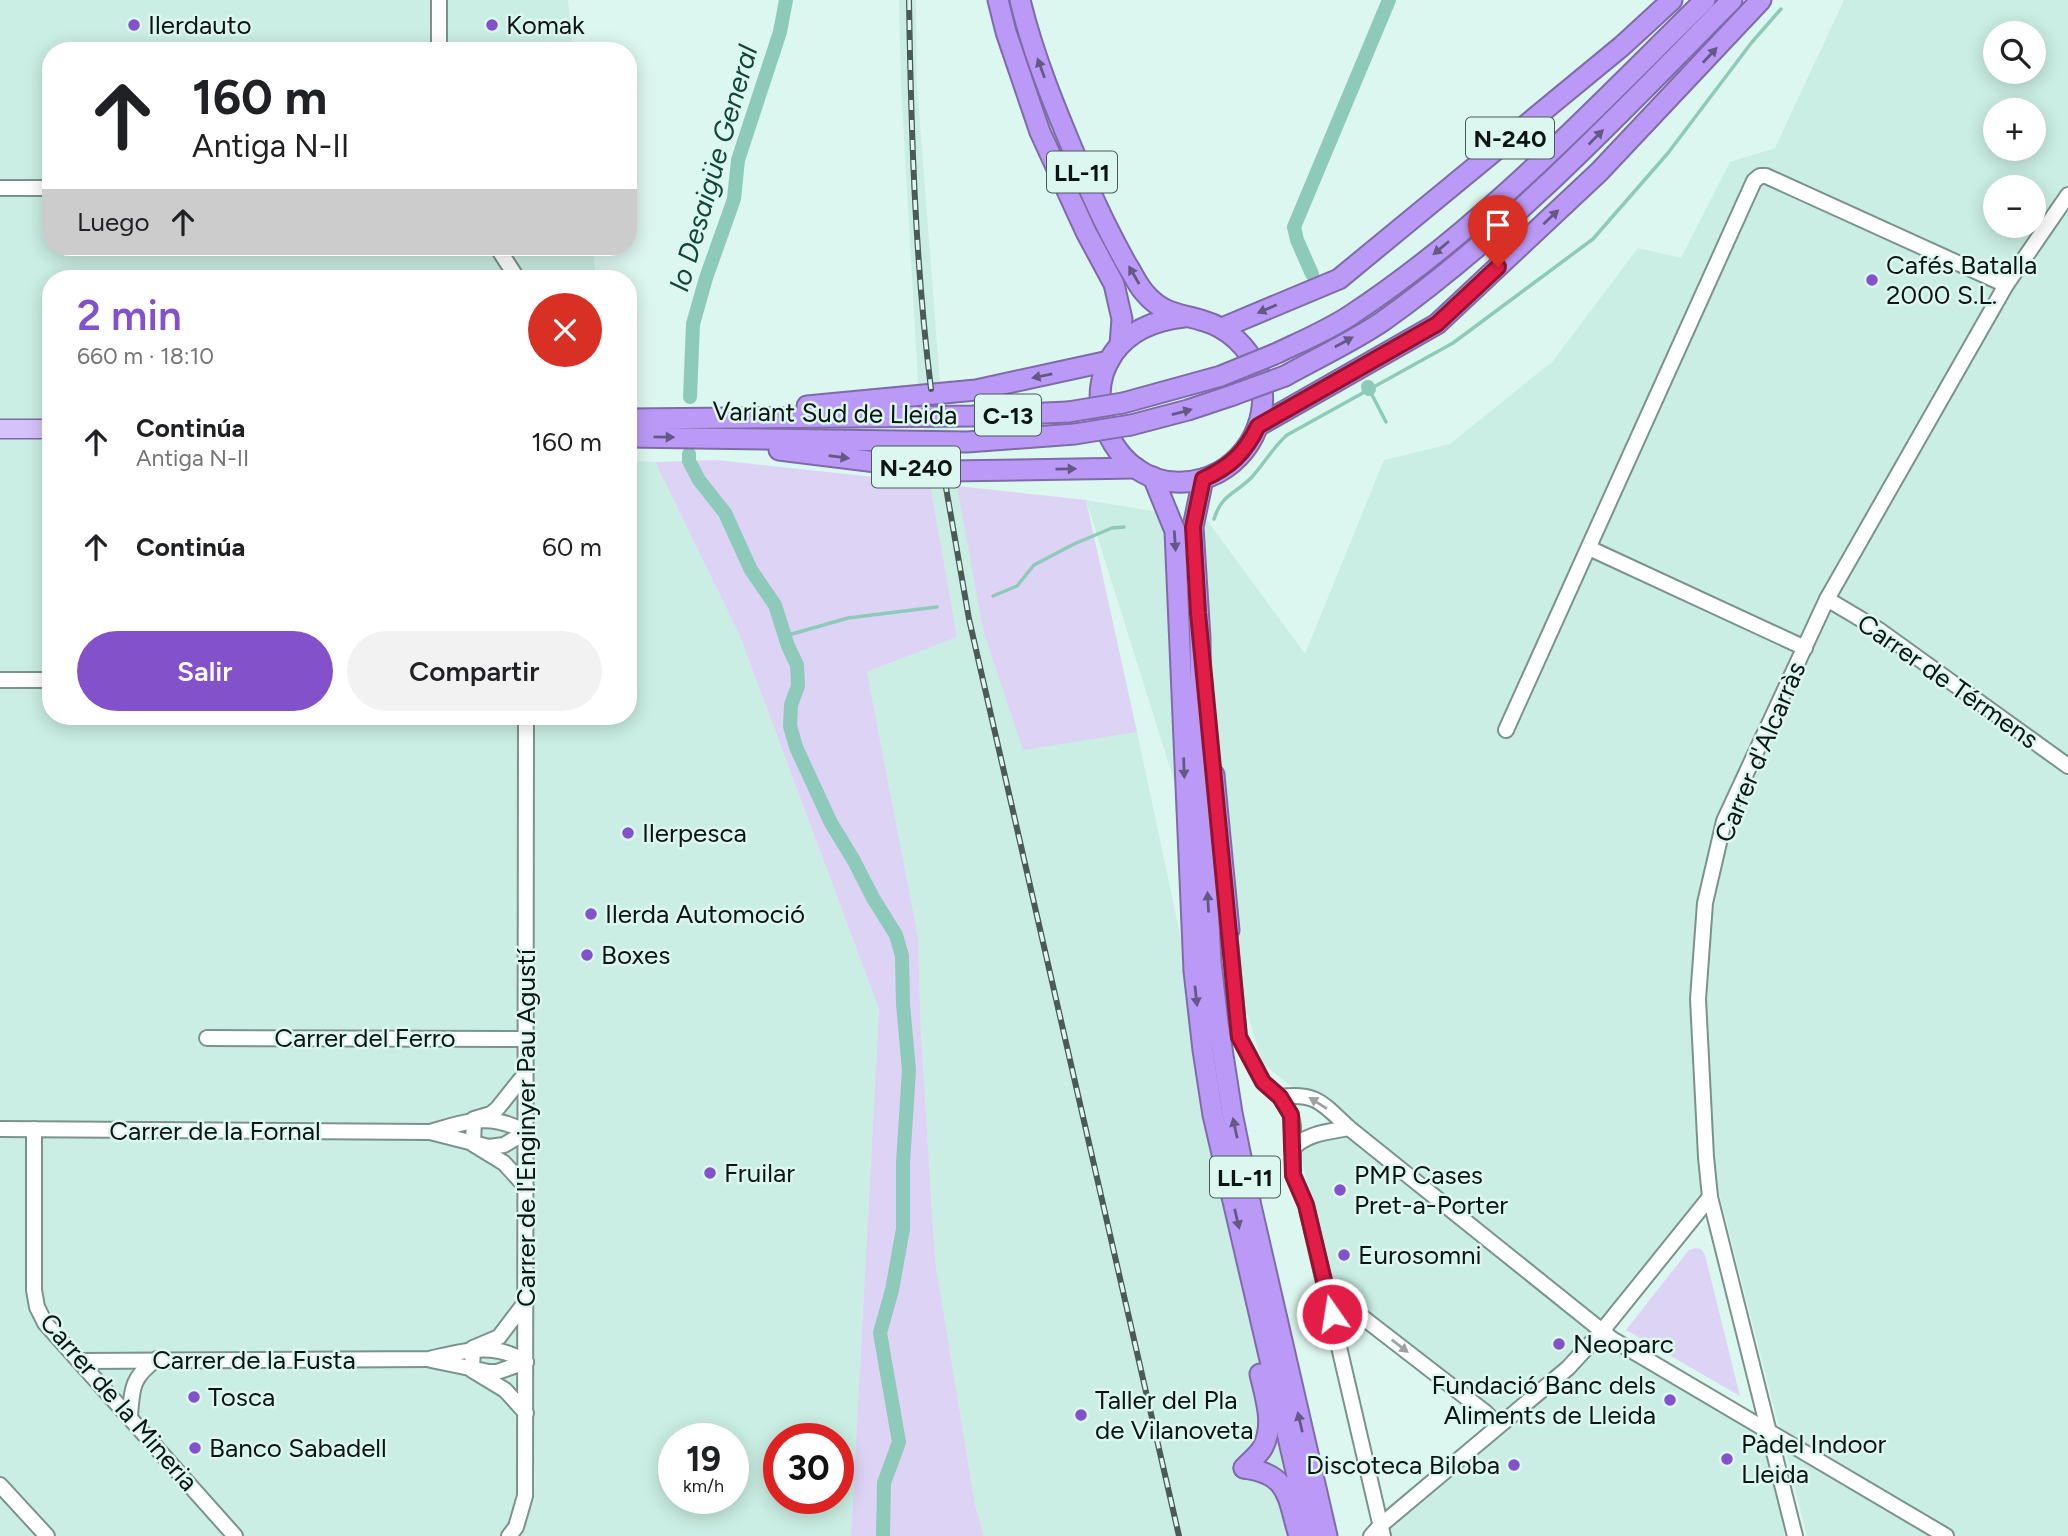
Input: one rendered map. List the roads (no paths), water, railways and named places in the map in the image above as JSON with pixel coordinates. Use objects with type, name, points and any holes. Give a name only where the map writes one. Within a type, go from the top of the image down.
[{"type":"highway","name":"LL-11","points":[[998,0],[1040,132],[1086,232],[1114,284],[1122,319],[1114,353],[1100,390],[1102,420],[1114,447],[1145,473],[1175,531],[1189,891],[1203,1050],[1213,1115],[1311,1536]]},
{"type":"highway","name":"LL-11","points":[[1020,0],[1025,23],[1061,123],[1107,230],[1143,291],[1159,307],[1222,328],[1249,354],[1258,371],[1262,408],[1258,426],[1250,444],[1237,459],[1221,471],[1203,479],[1186,482],[1145,473]]},
{"type":"highway","name":"N-240","points":[[1222,328],[1339,279],[1622,47],[1672,0]]},
{"type":"highway","name":"Variant Sud de Lleida","points":[[637,419],[1068,412],[1123,403],[1222,376],[1275,354],[1349,317],[1436,253],[1525,177],[1705,0]]},
{"type":"highway","name":"Variant Sud de Lleida","points":[[637,438],[967,442],[1075,434],[1130,425],[1188,410],[1285,376],[1381,322],[1470,252],[1561,172],[1732,0]]},
{"type":"highway","points":[[1258,426],[1437,324],[1599,173],[1762,0]]},
{"type":"highway","name":"LL-11","points":[[1114,353],[1138,329],[1160,320],[1184,317]]},
{"type":"highway","name":"N-240","points":[[698,418],[976,390],[1114,353]]},
{"type":"highway","name":"N-240","points":[[699,438],[949,471],[1145,473]]},
{"type":"highway","name":"LL-11","points":[[1203,479],[1193,527],[1200,638],[1201,758],[1206,866],[1211,962],[1218,1023],[1232,1113],[1251,1206],[1327,1536]]},
{"type":"highway","points":[[1200,638],[1229,930]]},
{"type":"highway","points":[[1261,1321],[1257,1359],[1269,1414],[1268,1426],[1262,1449],[1244,1468],[1266,1472],[1279,1481],[1285,1490],[1299,1536]]},
{"type":"main road","points":[[0,429],[42,429]]},
{"type":"street","points":[[439,0],[439,42]]},
{"type":"street","points":[[1506,730],[1751,185],[1760,176],[1766,176],[2006,285]]},
{"type":"street","points":[[0,188],[42,188]]},
{"type":"street","name":"Carrer d'Alcarràs","points":[[1795,1536],[1710,1198],[1698,999],[1705,903],[1724,821],[1827,599],[2006,285],[2068,195]]},
{"type":"street","points":[[1589,548],[1805,648]]},
{"type":"street","name":"Carrer de Térmens","points":[[1827,599],[1880,630],[2068,766]]},
{"type":"street","points":[[0,680],[42,680]]},
{"type":"street","name":"Carrer de l'Enginyer Pau Agustí","points":[[509,1536],[516,1527],[525,1496],[526,725]]},
{"type":"street","points":[[1229,930],[1239,1037],[1263,1082],[1280,1097],[1291,1115],[1293,1175],[1306,1205],[1378,1532],[1498,1425],[1568,1368],[1602,1331],[1710,1198]]},
{"type":"street","name":"Carrer del Ferro","points":[[207,1038],[524,1039]]},
{"type":"street","name":"Carrer de la Fornal","points":[[430,1132],[491,1114],[524,1074]]},
{"type":"street","points":[[1280,1097],[1296,1095],[1314,1098],[1602,1331],[1946,1536]]},
{"type":"street","name":"Carrer de la Fornal","points":[[474,1119],[488,1118],[526,1132]]},
{"type":"street","points":[[473,1144],[474,1119]]},
{"type":"street","points":[[1292,1150],[1298,1143],[1316,1133],[1349,1128]]},
{"type":"street","name":"Carrer de la Fornal","points":[[0,1129],[430,1132],[473,1144],[496,1147],[526,1132]]},
{"type":"street","name":"Carrer de la Mineria","points":[[34,1129],[34,1290],[37,1307],[45,1323],[236,1536]]},
{"type":"street","name":"Carrer de la Fornal","points":[[473,1144],[505,1163],[526,1187]]},
{"type":"street","points":[[1326,1289],[1485,1412],[1498,1425]]},
{"type":"street","name":"Carrer de la Fusta","points":[[80,1361],[429,1359],[473,1348],[499,1337],[527,1300]]},
{"type":"street","points":[[472,1370],[473,1348]]},
{"type":"street","name":"Carrer de la Fusta","points":[[473,1348],[514,1354],[526,1362]]},
{"type":"street","points":[[130,1416],[134,1382],[142,1370],[157,1359]]},
{"type":"street","name":"Carrer de la Fusta","points":[[429,1359],[472,1370],[497,1372],[526,1362]]},
{"type":"street","name":"Carrer de la Fusta","points":[[472,1370],[505,1390],[526,1413]]},
{"type":"street","points":[[0,1485],[47,1536]]},
{"type":"waterway","name":"lo Desaigüe General","points":[[690,397],[693,324],[734,199],[738,160],[780,32],[786,0]]},
{"type":"waterway","points":[[1312,274],[1294,227],[1389,0]]},
{"type":"waterway","points":[[1214,519],[1225,499],[1251,478],[1287,435],[1453,343],[1593,239],[1668,153],[1752,42],[1781,9]]},
{"type":"waterway","points":[[1369,389],[1386,422]]},
{"type":"waterway","points":[[689,454],[689,461],[699,480],[725,513],[751,570],[775,605],[797,665],[798,686],[791,705],[790,726],[796,747],[831,823],[896,935],[902,956],[909,1070],[903,1163],[903,1229],[892,1290],[880,1333],[899,1442],[884,1483],[883,1536]]},
{"type":"waterway","points":[[993,596],[1017,586],[1034,565],[1074,544],[1112,528],[1124,527]]},
{"type":"waterway","points":[[785,636],[848,618],[937,607]]},
{"type":"railway","points":[[909,0],[915,195],[931,389]]},
{"type":"railway","points":[[945,482],[969,619],[1179,1536]]},
{"type":"place","name":"Ilerdauto","points":[[134,25]]},
{"type":"place","name":"Komak","points":[[492,25]]},
{"type":"place","name":"Cafés Batalla 2000 S.L.","points":[[1872,280]]},
{"type":"place","name":"Ilerpesca","points":[[628,833]]},
{"type":"place","name":"Ilerda Automoció","points":[[591,914]]},
{"type":"place","name":"Boxes","points":[[587,955]]},
{"type":"place","name":"Fruilar","points":[[710,1173]]},
{"type":"place","name":"PMP Cases Pret-a-Porter","points":[[1340,1190]]},
{"type":"place","name":"Eurosomni","points":[[1344,1255]]},
{"type":"place","name":"Neoparc","points":[[1559,1344]]},
{"type":"place","name":"Tosca","points":[[194,1397]]},
{"type":"place","name":"Fundació Banc dels Aliments de Lleida","points":[[1670,1400]]},
{"type":"place","name":"Taller del Pla de Vilanoveta","points":[[1081,1415]]},
{"type":"place","name":"Banco Sabadell","points":[[195,1448]]},
{"type":"place","name":"Pàdel Indoor Lleida","points":[[1727,1459]]},
{"type":"place","name":"Discoteca Biloba","points":[[1514,1465]]}]
